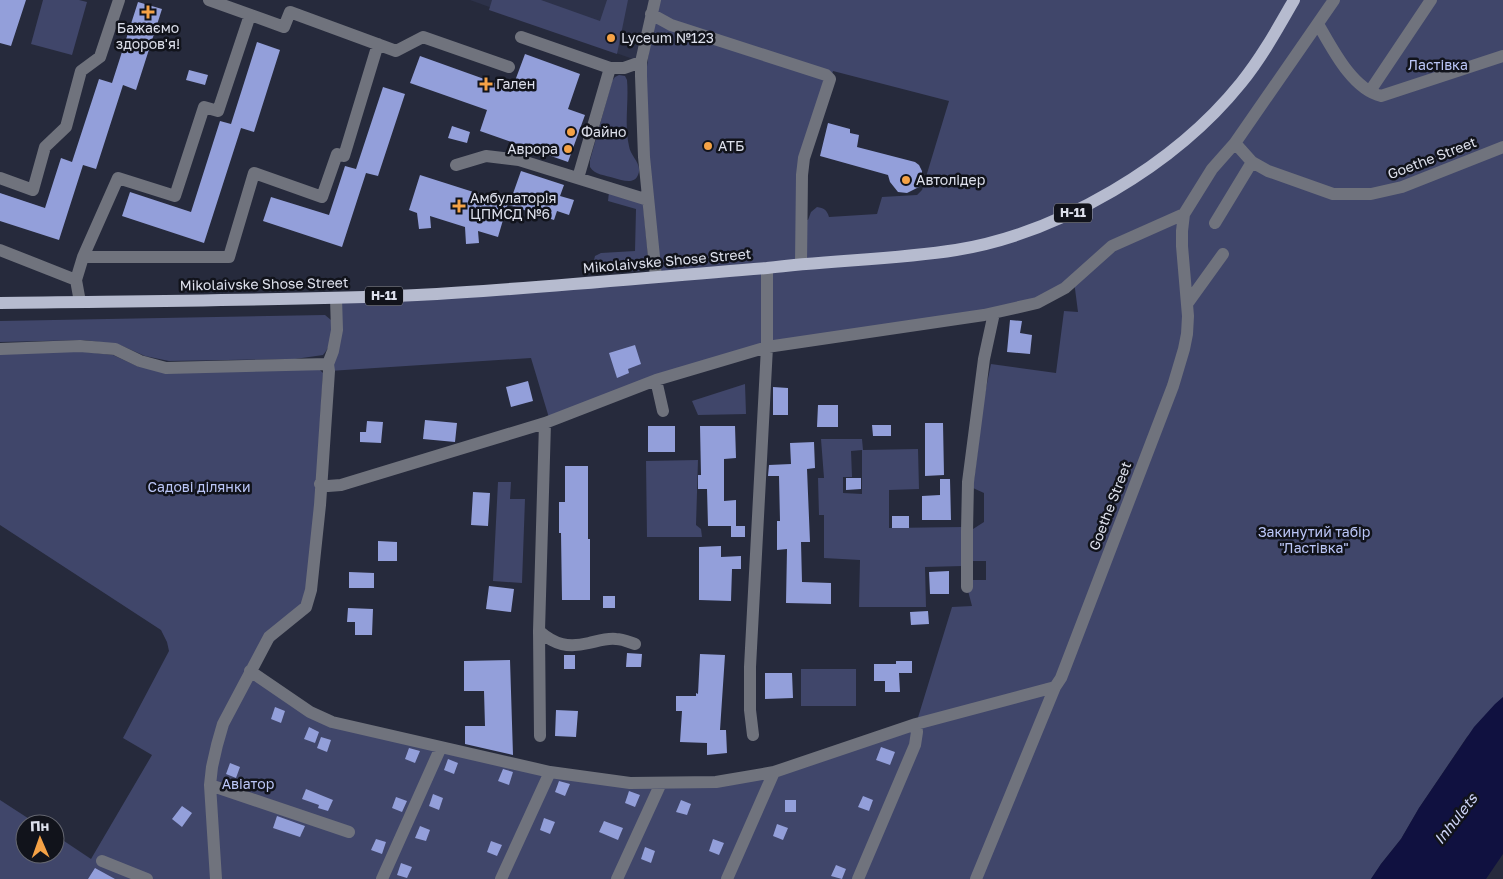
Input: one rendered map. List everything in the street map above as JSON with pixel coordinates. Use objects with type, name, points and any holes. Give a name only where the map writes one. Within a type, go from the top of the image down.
[{"type":"main road","name":"Mikolaivske Shose Street","points":[[0,303],[336,298],[498,290],[957,250],[1008,238],[1046,225],[1078,210],[1114,190],[1178,146],[1206,122],[1242,82],[1266,49],[1294,0]]},
{"type":"street","points":[[0,178],[34,190],[45,147],[66,127],[82,71],[100,57],[119,0]]},
{"type":"street","points":[[208,0],[284,27],[290,12],[396,51],[423,38],[509,67]]},
{"type":"street","points":[[654,0],[641,62],[648,200],[656,277]]},
{"type":"street","name":"Goethe Street","points":[[976,879],[1054,687],[1061,678],[1173,386],[1187,334],[1188,304],[1182,246],[1184,214],[1212,169],[1235,143],[1334,0]]},
{"type":"street","points":[[1370,91],[1430,0]]},
{"type":"street","points":[[651,14],[671,26],[826,75],[830,79],[830,84],[804,158],[802,175],[801,264]]},
{"type":"street","points":[[80,302],[76,280],[82,256],[118,178],[175,196],[204,107],[218,111],[250,15]]},
{"type":"street","points":[[1318,24],[1344,68],[1370,91],[1381,96],[1503,56]]},
{"type":"street","points":[[520,38],[610,68],[624,68],[641,62]]},
{"type":"street","points":[[82,256],[229,257],[254,174],[322,197],[337,154],[344,156],[378,44]]},
{"type":"street","points":[[578,178],[610,68]]},
{"type":"street","name":"Goethe Street","points":[[1235,143],[1252,162],[1268,171],[1334,194],[1371,194],[1402,188],[1503,147]]},
{"type":"street","points":[[456,165],[486,156],[519,160],[648,200]]},
{"type":"street","points":[[1215,223],[1252,162]]},
{"type":"street","points":[[320,484],[328,486],[341,485],[545,423],[656,380],[767,347],[994,314],[1037,303],[1074,280],[1112,246],[1184,214]]},
{"type":"street","points":[[0,250],[76,280]]},
{"type":"street","points":[[1188,304],[1223,254]]},
{"type":"street","name":"Mikolaivske Shose Street","points":[[753,735],[750,710],[750,667],[767,347],[767,268]]},
{"type":"street","points":[[216,879],[210,785],[217,745],[224,724],[269,637],[306,607],[311,590],[320,505],[320,484],[330,371],[328,364],[333,351],[337,330],[336,298]]},
{"type":"street","points":[[967,587],[965,522],[968,482],[984,359],[994,314]]},
{"type":"street","points":[[0,349],[80,346],[115,349],[140,361],[166,368],[328,364]]},
{"type":"street","points":[[656,380],[663,411]]},
{"type":"street","points":[[540,736],[539,631],[545,423]]},
{"type":"street","points":[[539,631],[548,639],[562,645],[576,646],[604,639],[618,639],[634,644]]},
{"type":"street","points":[[250,671],[310,712],[332,722],[550,772],[630,783],[716,782],[774,772],[916,724],[1054,687]]},
{"type":"street","points":[[858,879],[915,745],[916,724]]},
{"type":"street","points":[[382,879],[441,747]]},
{"type":"street","points":[[501,879],[550,772]]},
{"type":"street","points":[[727,879],[774,772]]},
{"type":"street","points":[[617,879],[661,783]]},
{"type":"street","points":[[210,785],[349,832]]},
{"type":"street","points":[[102,860],[147,879]]},
{"type":"shaded area","name":"Lyceum №123","points":[[470,0],[655,0],[641,62]]},
{"type":"green space","points":[[43,0],[79,0],[87,2],[72,55],[31,44]]},
{"type":"green space","name":"Lyceum №123","points":[[492,0],[541,0],[600,21],[607,0],[628,0],[617,54],[489,10]]},
{"type":"green space","points":[[655,0],[1503,0],[1503,705],[1467,737],[1419,808],[1401,839],[1371,879],[0,879],[0,800],[22,814],[15,814],[15,864],[65,864],[65,842],[91,859],[152,755],[123,738],[169,651],[161,630],[0,525],[0,354],[77,351],[113,355],[139,367],[320,370],[323,373],[315,507],[307,590],[303,604],[250,671],[332,722],[630,783],[774,772],[916,724],[952,607],[972,606],[967,580],[986,580],[986,561],[973,561],[973,529],[984,522],[984,493],[973,488],[984,398],[991,364],[1056,373],[1064,311],[1078,312],[1074,281],[1037,303],[767,347],[550,421],[531,358],[329,371],[336,298],[656,277],[642,108]],"holes":[[[833,71],[949,101],[922,190],[917,195],[882,197],[877,214],[829,217],[825,210],[817,207],[811,212],[808,220],[802,219],[805,158]]]},
{"type":"green space","points":[[619,75],[625,76],[627,80],[628,138],[630,150],[639,167],[638,175],[631,181],[624,181],[600,174],[590,167],[590,160],[612,81]]},
{"type":"green space","points":[[609,192],[643,203],[648,256],[644,267],[639,271],[596,273],[592,268],[595,256],[601,253],[635,251],[636,209],[608,201]]},
{"type":"green space","points":[[325,315],[331,320],[332,330],[330,343],[326,351],[323,355],[295,359],[169,361],[145,356],[120,345],[85,340],[0,342],[0,321]]},
{"type":"green space","points":[[745,384],[746,414],[698,415],[692,401]]},
{"type":"green space","points":[[821,439],[862,439],[863,450],[918,449],[919,489],[889,490],[889,528],[963,527],[963,566],[925,567],[926,607],[859,607],[860,560],[824,558],[824,515],[819,515],[818,478],[824,478]],"holes":[[[862,450],[862,494],[843,493],[843,477],[852,477],[851,451]]]},
{"type":"green space","points":[[698,460],[696,525],[701,529],[702,537],[647,537],[646,461]]},
{"type":"green space","points":[[498,482],[511,482],[510,499],[525,499],[522,583],[493,581]]},
{"type":"green space","points":[[801,669],[856,669],[856,706],[801,706]]},
{"type":"water","name":"Inhulets","points":[[1503,697],[1503,854],[1486,879],[1371,879],[1401,839],[1419,808],[1474,727]]},
{"type":"building","points":[[0,0],[26,0],[11,46],[0,43]]},
{"type":"building","points":[[138,2],[162,9],[136,90],[123,85],[96,169],[83,165],[59,240],[0,221],[0,193],[45,208],[61,158],[72,162],[99,79],[112,83]]},
{"type":"building","points":[[257,42],[280,50],[254,132],[241,128],[204,243],[122,216],[130,192],[191,212],[220,121],[231,124]]},
{"type":"building","points":[[525,54],[580,74],[568,109],[585,115],[568,162],[480,131],[487,110],[410,83],[420,56],[512,89]]},
{"type":"building","points":[[189,70],[208,75],[205,85],[186,80]]},
{"type":"building","points":[[383,87],[405,94],[378,176],[366,173],[342,247],[263,221],[271,197],[329,215],[345,166],[356,169]]},
{"type":"building","points":[[828,123],[850,129],[850,133],[859,135],[857,147],[915,162],[922,171],[919,187],[907,193],[898,192],[890,182],[888,175],[820,156]]},
{"type":"building","points":[[452,126],[470,132],[467,143],[448,138]]},
{"type":"building","points":[[521,171],[564,185],[560,196],[574,200],[569,215],[557,211],[554,220],[509,205]]},
{"type":"building","name":"Амбулаторія ЦПМСД №6","points":[[420,175],[508,203],[498,237],[478,231],[479,243],[466,244],[465,227],[430,216],[431,228],[419,229],[417,213],[409,210]]},
{"type":"building","points":[[1010,320],[1022,321],[1020,333],[1032,335],[1030,354],[1007,352]]},
{"type":"building","points":[[635,345],[641,364],[628,369],[629,373],[617,378],[609,353]]},
{"type":"building","points":[[528,381],[533,401],[511,407],[506,387]]},
{"type":"building","points":[[773,387],[788,388],[788,415],[773,415]]},
{"type":"building","points":[[818,405],[838,405],[838,427],[817,427]]},
{"type":"building","points":[[425,420],[457,423],[455,442],[423,439]]},
{"type":"building","points":[[367,421],[383,422],[381,443],[360,442],[360,432],[366,432]]},
{"type":"building","points":[[925,423],[943,423],[944,475],[925,476]]},
{"type":"building","points":[[872,425],[891,425],[891,436],[873,436]]},
{"type":"building","points":[[648,426],[675,426],[675,452],[648,452]]},
{"type":"building","points":[[700,426],[735,426],[736,458],[724,459],[724,501],[736,500],[736,526],[708,526],[707,489],[698,489],[698,475],[701,475]]},
{"type":"building","points":[[814,442],[815,468],[807,469],[810,542],[801,542],[802,582],[831,583],[831,604],[786,603],[787,549],[777,550],[777,521],[780,521],[779,476],[768,476],[769,465],[791,464],[790,443]]},
{"type":"building","points":[[565,466],[588,466],[590,600],[562,600],[559,502],[565,502]]},
{"type":"building","points":[[846,478],[861,478],[861,489],[846,490]]},
{"type":"building","points":[[940,479],[950,479],[951,520],[922,520],[922,496],[940,495]]},
{"type":"building","points":[[473,492],[490,493],[488,526],[471,525]]},
{"type":"building","points":[[892,516],[909,516],[909,528],[892,528]]},
{"type":"building","points":[[731,526],[745,526],[745,537],[731,537]]},
{"type":"building","points":[[378,541],[397,542],[397,561],[378,561]]},
{"type":"building","points":[[721,546],[721,557],[741,556],[741,569],[732,569],[731,601],[699,600],[699,547]]},
{"type":"building","points":[[949,571],[949,594],[930,594],[929,572]]},
{"type":"building","points":[[349,572],[374,573],[374,588],[349,588]]},
{"type":"building","points":[[489,586],[514,589],[511,612],[486,609]]},
{"type":"building","points":[[603,596],[615,596],[615,608],[603,608]]},
{"type":"building","points":[[348,608],[373,609],[372,635],[355,635],[355,622],[347,622]]},
{"type":"building","points":[[928,611],[929,624],[911,625],[910,612]]},
{"type":"building","points":[[627,653],[642,654],[641,667],[626,667]]},
{"type":"building","points":[[700,654],[725,655],[720,730],[726,730],[727,753],[707,755],[707,743],[680,742],[682,711],[676,711],[676,696],[696,696],[696,693],[698,694]]},
{"type":"building","points":[[564,655],[575,655],[575,669],[564,669]]},
{"type":"building","points":[[510,660],[513,755],[465,744],[465,726],[485,726],[484,691],[464,691],[464,661]]},
{"type":"building","points":[[896,661],[912,661],[912,673],[899,673],[900,692],[885,692],[885,681],[874,681],[874,664],[896,664]]},
{"type":"building","points":[[765,673],[792,673],[793,698],[765,699]]},
{"type":"building","points":[[275,707],[285,711],[281,723],[271,719]]},
{"type":"building","points":[[556,710],[578,711],[576,737],[555,736]]},
{"type":"building","points":[[309,727],[319,732],[315,743],[304,739]]},
{"type":"building","points":[[321,737],[331,740],[327,752],[317,748]]},
{"type":"building","points":[[881,747],[895,752],[890,765],[876,760]]},
{"type":"building","points":[[409,748],[420,751],[415,763],[405,759]]},
{"type":"building","points":[[448,759],[458,763],[454,774],[444,770]]},
{"type":"building","points":[[230,763],[240,767],[236,778],[226,774]]},
{"type":"building","points":[[503,769],[513,772],[509,785],[498,781]]},
{"type":"building","points":[[559,781],[570,784],[565,796],[555,792]]},
{"type":"building","points":[[306,789],[333,800],[328,811],[318,808],[319,805],[302,799]]},
{"type":"building","points":[[629,791],[640,795],[635,807],[625,803]]},
{"type":"building","points":[[433,794],[443,798],[439,810],[429,806]]},
{"type":"building","points":[[863,796],[873,800],[869,811],[858,807]]},
{"type":"building","points":[[396,797],[407,801],[402,812],[392,808]]},
{"type":"building","points":[[681,800],[691,804],[687,815],[676,812]]},
{"type":"building","points":[[785,800],[796,800],[796,812],[785,812]]},
{"type":"building","points":[[182,806],[192,813],[182,827],[172,819]]},
{"type":"building","points":[[277,816],[305,826],[300,837],[273,828]]},
{"type":"building","points":[[544,818],[555,822],[550,834],[540,830]]},
{"type":"building","points":[[604,821],[623,828],[618,840],[599,832]]},
{"type":"building","points":[[777,824],[788,828],[783,840],[773,836]]},
{"type":"building","points":[[420,826],[430,830],[426,841],[415,838]]},
{"type":"building","points":[[376,839],[386,842],[382,854],[371,850]]},
{"type":"building","points":[[713,839],[724,843],[719,855],[709,851]]},
{"type":"building","points":[[491,841],[502,845],[497,856],[487,852]]},
{"type":"building","points":[[645,847],[655,851],[651,863],[641,859]]},
{"type":"building","points":[[401,863],[412,867],[407,878],[397,875]]},
{"type":"building","points":[[836,865],[846,869],[842,879],[831,876]]},
{"type":"building","points":[[95,868],[115,879],[88,879]]},
{"type":"place","name":"Бажаємо здоров'я!","points":[[148,12]]},
{"type":"place","name":"Lyceum №123","points":[[611,38]]},
{"type":"place","name":"Гален","points":[[486,84]]},
{"type":"place","name":"Файно","points":[[571,132]]},
{"type":"place","name":"АТБ","points":[[708,146]]},
{"type":"place","name":"Аврора","points":[[568,149]]},
{"type":"place","name":"Автолідер","points":[[906,180]]},
{"type":"place","name":"Амбулаторія ЦПМСД №6","points":[[459,206]]},
{"type":"park label","name":"Ластівка","points":[[1438,65]]},
{"type":"park label","name":"Садові ділянки","points":[[199,487]]},
{"type":"park label","name":"Закинутий табір \"Ластівка\"","points":[[1314,540]]},
{"type":"park label","name":"Авіатор","points":[[248,784]]}]
